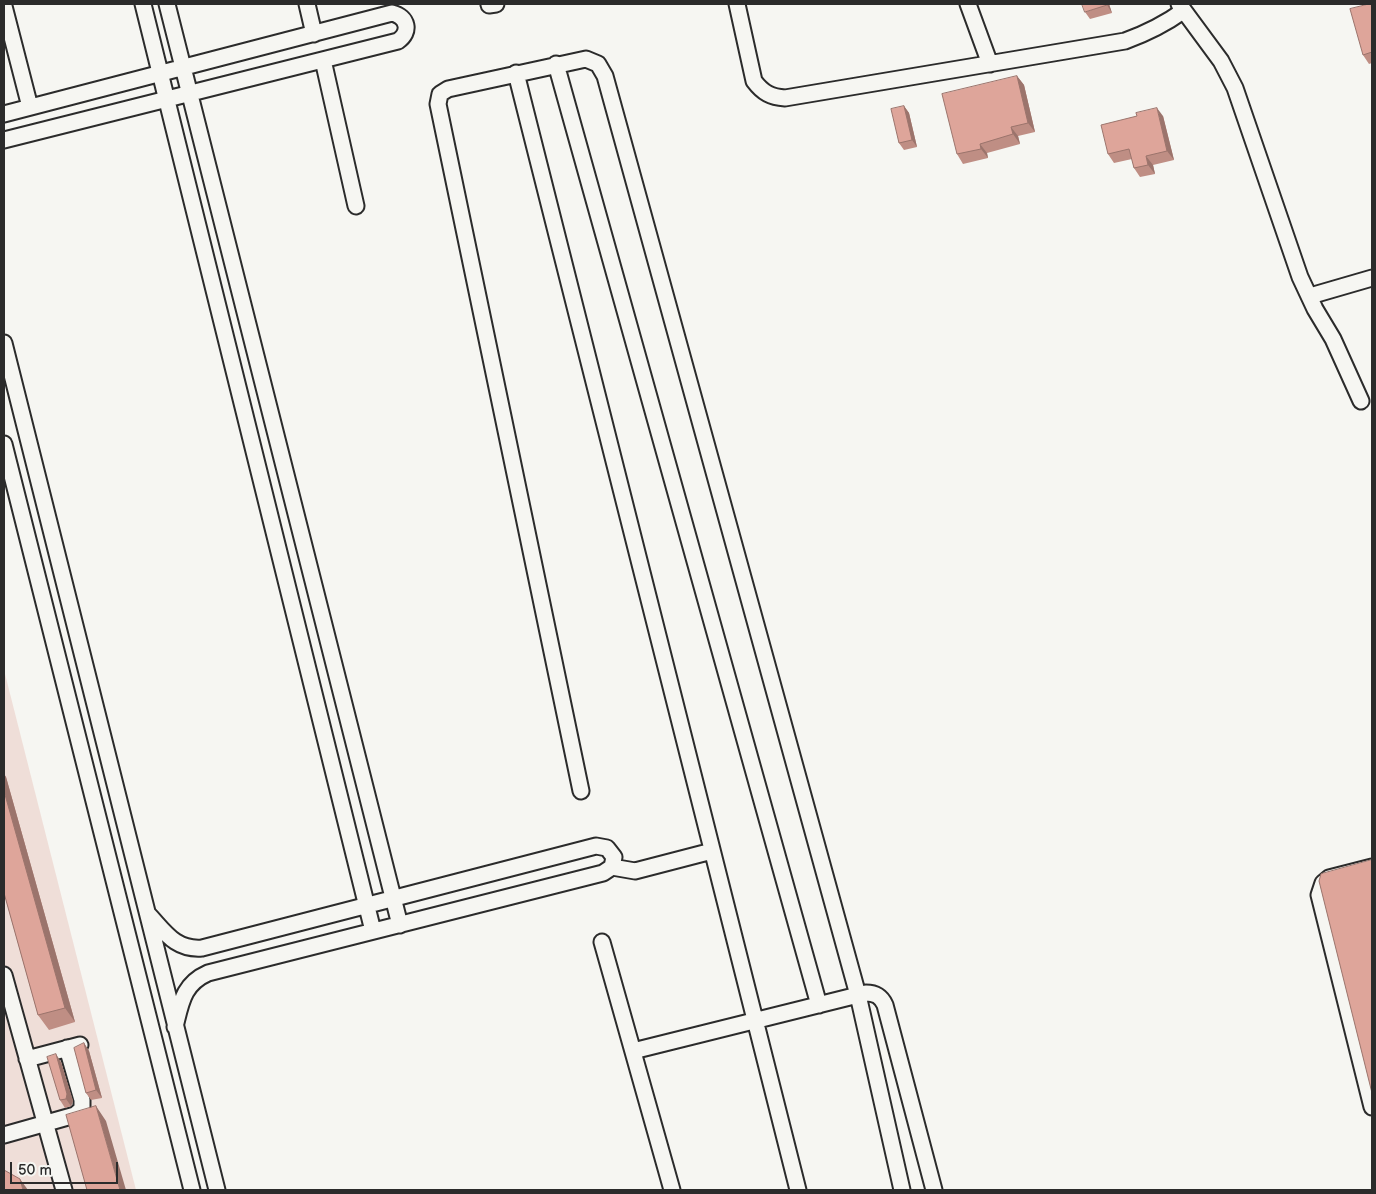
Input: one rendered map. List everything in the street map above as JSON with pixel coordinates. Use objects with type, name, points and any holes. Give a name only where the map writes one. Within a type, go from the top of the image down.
[{"type":"street","points":[[143,4],[373,932]]},
{"type":"street","points":[[167,4],[400,925]]},
{"type":"street","points":[[306,4],[314,34]]},
{"type":"street","points":[[737,4],[754,81],[767,94],[785,98],[1125,41],[1146,34],[1166,24],[1181,7],[1220,61],[1235,88],[1288,245],[1310,296],[1333,339],[1361,401]]},
{"type":"street","points":[[968,4],[990,64]]},
{"type":"street","points":[[4,6],[30,107]]},
{"type":"street","points":[[4,114],[392,14],[399,15],[407,25],[403,38],[398,42],[4,140]]},
{"type":"street","points":[[581,791],[438,104],[440,94],[448,89],[586,59],[598,64],[605,76],[858,996],[902,1190]]},
{"type":"street","points":[[323,60],[356,206]]},
{"type":"street","points":[[556,64],[820,1005]]},
{"type":"street","points":[[516,73],[798,1190]]},
{"type":"street","points":[[1310,296],[1372,278]]},
{"type":"street","points":[[4,343],[216,1190]]},
{"type":"street","points":[[4,444],[192,1190]]},
{"type":"street","points":[[148,914],[175,942],[184,947],[202,948],[596,846],[607,848],[612,852],[614,862],[612,868],[603,874],[208,973],[199,977],[185,992],[175,1027]]},
{"type":"street","points":[[612,868],[635,871],[712,851]]},
{"type":"street","points":[[1372,867],[1329,878],[1323,883],[1319,895],[1372,1107]]},
{"type":"street","points":[[602,942],[672,1190]]},
{"type":"street","points":[[4,975],[64,1190]]},
{"type":"street","points":[[143,999],[143,994],[152,987],[158,987],[168,994]]},
{"type":"street","points":[[632,1051],[866,993],[876,994],[883,1000],[885,1005],[934,1190]]},
{"type":"street","points":[[4,1135],[75,1115],[82,1109],[74,1047],[27,1059]]},
{"type":"shaded area","points":[[4,670],[136,1190],[4,1190]]},
{"type":"building","points":[[1082,4],[1106,4],[1107,5],[1085,12]]},
{"type":"building","points":[[1372,4],[1372,52],[1363,55],[1350,9]]},
{"type":"building","points":[[1017,76],[1028,123],[1011,127],[1013,134],[980,144],[981,149],[957,154],[942,94]]},
{"type":"building","points":[[904,106],[912,140],[899,143],[891,109]]},
{"type":"building","points":[[1157,108],[1167,151],[1146,156],[1148,165],[1134,168],[1129,149],[1108,154],[1101,125],[1137,116],[1136,113]]},
{"type":"building","points":[[4,791],[65,1008],[38,1015],[4,893]]},
{"type":"building","points":[[1372,860],[1372,1093],[1319,881],[1321,874]]},
{"type":"building","points":[[84,1043],[96,1090],[86,1093],[74,1048]]},
{"type":"building","points":[[56,1054],[67,1094],[66,1099],[60,1100],[47,1057]]},
{"type":"building","points":[[96,1106],[120,1190],[87,1190],[66,1115]]},
{"type":"building","points":[[4,1170],[20,1179],[23,1190],[4,1190]]}]
